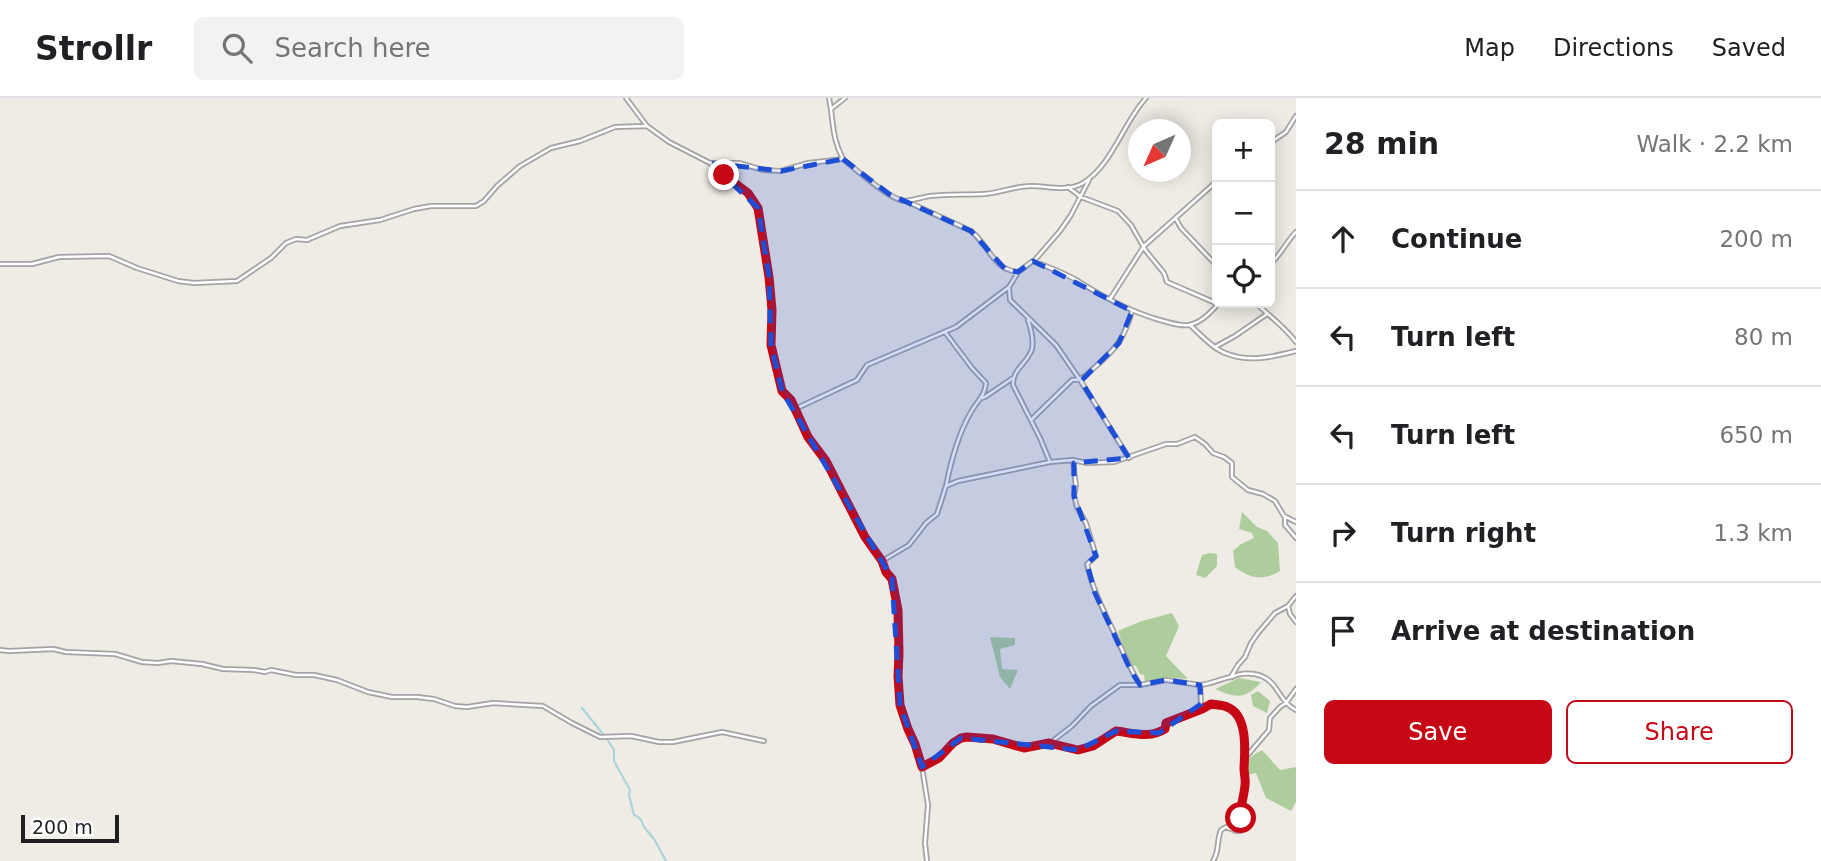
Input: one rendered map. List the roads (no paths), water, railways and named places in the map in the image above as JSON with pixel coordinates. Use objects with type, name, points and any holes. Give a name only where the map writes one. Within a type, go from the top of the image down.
[{"type":"street","points":[[626,98],[646,126],[668,142],[709,163],[748,193],[758,208],[769,277],[771,345],[782,391],[791,400],[808,437],[826,461],[865,537],[892,579],[898,610],[900,705],[922,767],[928,805],[925,843],[927,861]]},
{"type":"street","points":[[829,98],[832,126],[843,159],[890,194],[971,231],[1005,270],[1018,272]]},
{"type":"street","points":[[831,109],[845,98]]},
{"type":"street","points":[[795,409],[857,380],[867,365],[956,327],[1009,286],[1018,272],[1033,261],[1060,231],[1091,177],[1107,159],[1137,107],[1146,98]]},
{"type":"street","points":[[1275,140],[1286,132],[1296,116]]},
{"type":"street","points":[[0,264],[32,264],[59,257],[109,256],[178,281],[194,284],[237,281],[271,258],[286,243],[296,239],[307,240],[340,226],[380,220],[414,209],[432,206],[476,206],[520,166],[551,148],[580,141],[615,127],[646,126]]},
{"type":"street","points":[[709,163],[739,163],[763,170],[781,171],[808,163],[843,159]]},
{"type":"street","points":[[904,201],[945,195],[983,194],[1029,186],[1075,187],[1091,177]]},
{"type":"street","points":[[1110,299],[1144,246],[1216,182]]},
{"type":"street","points":[[1068,187],[1081,197],[1118,211],[1132,225],[1164,273],[1167,282],[1212,300]]},
{"type":"street","points":[[1175,218],[1181,229],[1212,261]]},
{"type":"street","points":[[1275,260],[1296,232]]},
{"type":"street","points":[[1033,261],[1078,281],[1132,311],[1181,325],[1190,325],[1200,320],[1213,308]]},
{"type":"street","points":[[1009,286],[1010,299],[1056,345],[1129,458]]},
{"type":"street","points":[[1261,308],[1277,320],[1296,342]]},
{"type":"street","points":[[1031,420],[1072,380],[1080,380],[1105,359],[1127,330],[1132,311]]},
{"type":"street","points":[[1215,347],[1267,314]]},
{"type":"street","points":[[982,398],[1013,378],[1028,357],[1033,346],[1027,317]]},
{"type":"street","points":[[1190,325],[1224,353],[1262,359],[1296,351]]},
{"type":"street","points":[[882,561],[909,545],[926,523],[937,514],[954,453],[971,412],[986,392],[986,383],[945,332]]},
{"type":"street","points":[[1013,378],[1013,384],[1041,438],[1050,462]]},
{"type":"street","points":[[946,486],[958,481],[1050,462],[1114,462],[1195,437],[1205,443],[1213,453],[1231,463],[1232,477],[1238,483],[1248,491],[1263,494],[1275,501],[1284,516],[1285,525],[1296,538]]},
{"type":"street","points":[[1073,460],[1076,486],[1074,496],[1096,556],[1087,564],[1089,576],[1130,669],[1140,685]]},
{"type":"street","points":[[1284,516],[1296,522]]},
{"type":"street","points":[[1231,677],[1258,633],[1275,613],[1288,606],[1296,596]]},
{"type":"street","points":[[1288,606],[1296,622]]},
{"type":"street","points":[[0,650],[53,649],[116,654],[142,662],[171,661],[223,669],[265,672],[271,670],[296,676],[314,675],[337,680],[368,692],[392,697],[435,699],[455,706],[493,703],[542,706],[600,737],[631,736],[673,742],[722,732],[764,741]]},
{"type":"street","points":[[1049,743],[1120,685],[1140,685],[1166,680],[1200,685],[1211,684],[1241,673],[1257,674],[1269,679],[1286,703],[1296,710]]},
{"type":"street","points":[[1193,713],[1201,704],[1200,685]]},
{"type":"street","points":[[1246,757],[1269,730],[1270,718],[1296,689]]},
{"type":"street","points":[[922,767],[939,758],[961,738],[993,739],[1024,748],[1049,743],[1078,750],[1093,746],[1116,731],[1136,735],[1154,734],[1165,729],[1166,723],[1211,704],[1228,707],[1242,723],[1246,757],[1241,812],[1243,828],[1241,831],[1226,827],[1221,830],[1217,844],[1218,853],[1213,861]]},
{"type":"waterway","points":[[582,708],[603,734]]},
{"type":"waterway","points":[[607,739],[614,750],[614,761],[630,790],[634,815],[641,820],[666,861]]}]
